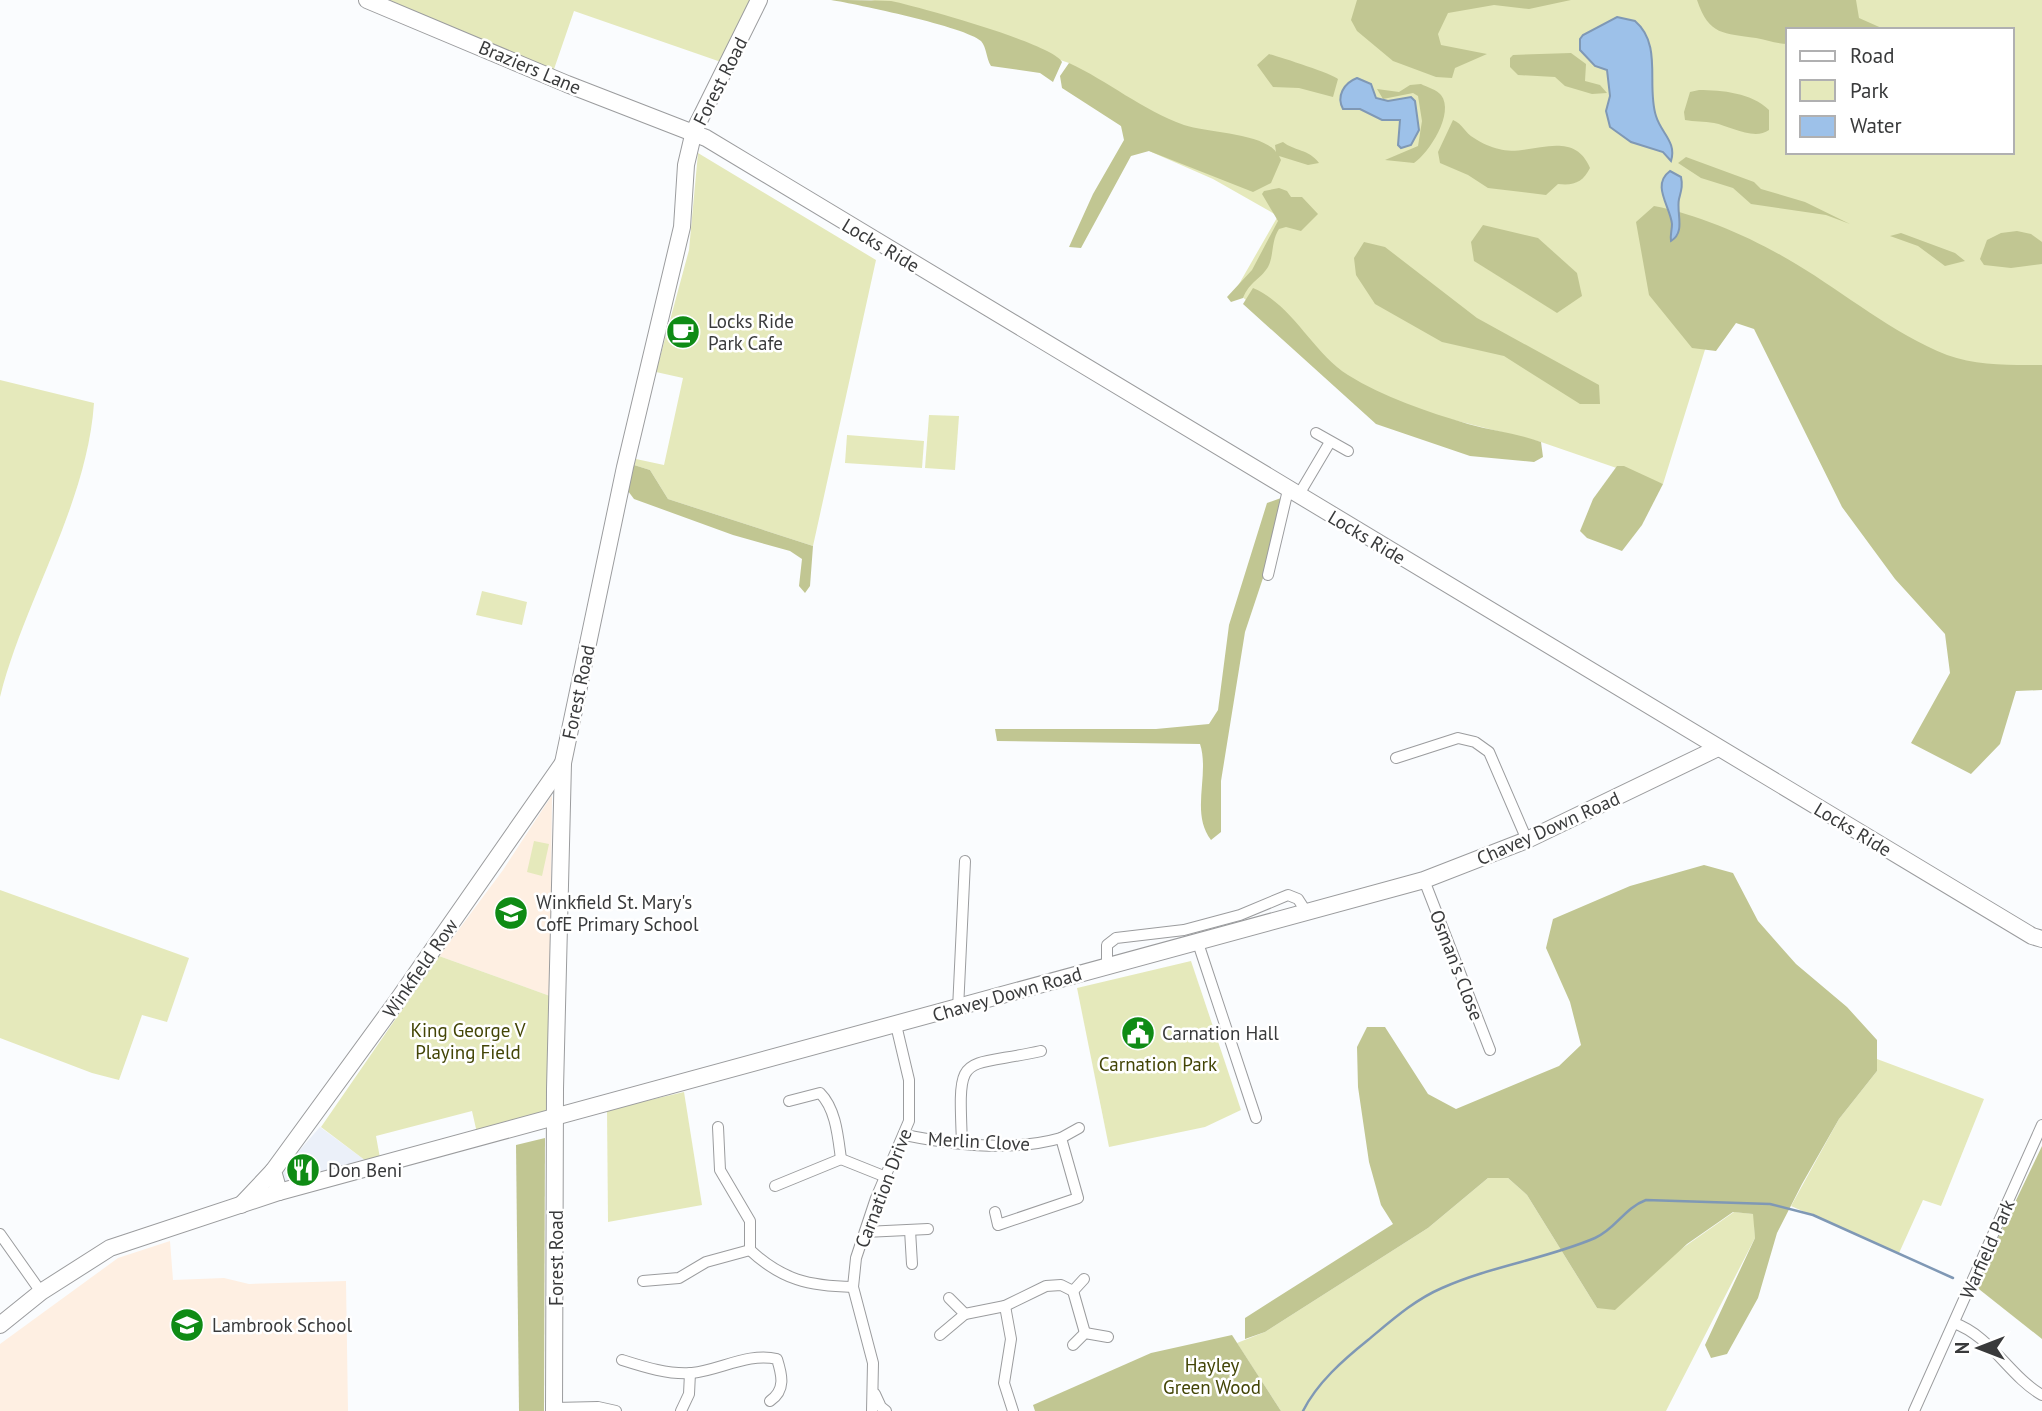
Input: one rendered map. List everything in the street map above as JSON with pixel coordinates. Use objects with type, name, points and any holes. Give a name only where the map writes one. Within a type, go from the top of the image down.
[{"type":"main road","name":"Braziers Lane","points":[[367,0],[566,83],[694,131]]},
{"type":"main road","name":"Forest Road","points":[[554,1409],[555,1116],[563,763],[625,467],[682,227],[686,165],[694,131],[759,0]]},
{"type":"main road","name":"Locks Ride","points":[[694,131],[1718,748],[2032,936],[2042,939]]},
{"type":"main road","name":"Chavey Down Road","points":[[279,1192],[1424,880],[1527,840],[1718,748]]},
{"type":"main road","name":"Winkfield Row","points":[[239,1207],[273,1171],[387,1015],[563,763]]},
{"type":"main road","points":[[273,1171],[279,1192]]},
{"type":"main road","name":"Winkfield Row","points":[[0,1325],[41,1292],[83,1268],[110,1248],[279,1192]]},
{"type":"street","points":[[1316,433],[1348,451]]},
{"type":"street","points":[[1268,575],[1293,493],[1331,442]]},
{"type":"street","points":[[1396,758],[1458,738],[1475,742],[1489,752],[1527,840]]},
{"type":"street","points":[[958,1009],[965,861]]},
{"type":"street","name":"Osman's Close","points":[[1424,880],[1490,1050]]},
{"type":"street","points":[[1107,967],[1107,945],[1116,938],[1184,930],[1240,915],[1288,895],[1298,899],[1307,913]]},
{"type":"street","points":[[1198,943],[1256,1118]]},
{"type":"street","name":"Carnation Drive","points":[[872,1411],[872,1353],[853,1287],[856,1258],[886,1177],[905,1135],[911,1101],[907,1065],[896,1025]]},
{"type":"street","points":[[962,1143],[961,1079],[971,1065],[984,1059],[1041,1051]]},
{"type":"street","points":[[789,1101],[820,1093],[826,1100],[838,1132],[841,1158]]},
{"type":"street","name":"Warfield Park","points":[[1914,1411],[2042,1125]]},
{"type":"street","points":[[718,1127],[720,1170],[750,1221],[750,1250],[769,1268],[787,1278],[829,1287],[853,1287]]},
{"type":"street","name":"Merlin Clove","points":[[905,1135],[962,1143],[1040,1144],[1061,1138],[1079,1128]]},
{"type":"street","points":[[995,1212],[998,1225],[1078,1198],[1061,1138]]},
{"type":"street","points":[[775,1186],[841,1158],[886,1177]]},
{"type":"street","points":[[865,1232],[928,1229]]},
{"type":"street","points":[[911,1230],[912,1264]]},
{"type":"street","points":[[0,1234],[41,1292]]},
{"type":"street","points":[[643,1281],[679,1278],[706,1262],[750,1250]]},
{"type":"street","points":[[1073,1291],[1084,1279]]},
{"type":"street","points":[[940,1335],[965,1314],[1005,1306],[1046,1286],[1061,1285],[1073,1291],[1086,1333]]},
{"type":"street","points":[[949,1298],[965,1314]]},
{"type":"street","points":[[1005,1306],[1011,1339],[1004,1383],[1013,1411]]},
{"type":"street","points":[[1954,1323],[1962,1326],[1999,1355],[2028,1387],[2042,1395]]},
{"type":"street","points":[[1086,1333],[1108,1337]]},
{"type":"street","points":[[1073,1345],[1086,1333]]},
{"type":"street","points":[[622,1360],[650,1369],[690,1373],[750,1359],[777,1359],[782,1384],[776,1397],[770,1401]]},
{"type":"street","points":[[681,1411],[689,1394],[690,1373]]},
{"type":"street","name":"Carnation Drive","points":[[874,1391],[881,1407],[886,1411]]},
{"type":"street","points":[[554,1409],[598,1407],[616,1411]]},
{"type":"shaded area","name":"Winkfield St. Mary's CofE Primary School","points":[[552,795],[550,996],[439,956],[503,870]]},
{"type":"shaded area","points":[[320,1127],[366,1161],[283,1186],[278,1175]]},
{"type":"shaded area","name":"Lambrook School","points":[[170,1241],[173,1280],[224,1278],[249,1284],[346,1281],[348,1411],[0,1411],[0,1344],[118,1258]]},
{"type":"green space","points":[[389,0],[750,0],[721,62],[574,11],[553,72]]},
{"type":"green space","points":[[831,0],[891,1],[927,10],[1011,36],[1053,54],[1062,62],[1053,82],[1040,73],[991,66],[983,44],[971,35],[910,17]]},
{"type":"green space","points":[[871,0],[2042,0],[2042,397],[1718,308],[1663,484],[1541,442],[1366,398],[1235,291],[1278,216],[1213,179],[1149,151],[1121,126],[1069,63],[942,20]]},
{"type":"green space","points":[[1357,0],[1571,0],[1529,9],[1494,5],[1448,13],[1438,34],[1441,45],[1487,54],[1455,68],[1452,78],[1436,77],[1393,61],[1357,31],[1351,20]]},
{"type":"green space","points":[[1697,0],[1856,0],[1859,18],[1882,28],[1786,28],[1786,44],[1719,31],[1702,12]]},
{"type":"green space","points":[[1571,53],[1586,64],[1585,81],[1600,85],[1607,93],[1592,94],[1565,86],[1555,77],[1518,75],[1510,67],[1510,58],[1513,55]]},
{"type":"green space","points":[[1269,54],[1338,79],[1333,97],[1299,88],[1273,87],[1257,65]]},
{"type":"green space","points":[[1069,63],[1154,112],[1184,125],[1247,137],[1269,146],[1276,152],[1275,145],[1283,142],[1311,155],[1319,163],[1308,165],[1279,156],[1281,160],[1271,183],[1253,192],[1149,151],[1131,156],[1081,248],[1069,247],[1093,194],[1124,140],[1121,126],[1062,88],[1060,76]]},
{"type":"green space","points":[[1421,84],[1441,95],[1445,112],[1443,122],[1427,151],[1414,163],[1385,160],[1418,146],[1422,121],[1418,96],[1413,93],[1383,99],[1377,89],[1399,92],[1410,85]]},
{"type":"green space","points":[[1699,90],[1745,96],[1762,104],[1769,110],[1769,130],[1756,134],[1714,123],[1685,120],[1684,112],[1690,92]]},
{"type":"green space","points":[[1453,120],[1468,134],[1486,145],[1510,151],[1561,146],[1582,155],[1590,168],[1577,182],[1558,184],[1546,195],[1488,188],[1468,175],[1440,163],[1438,152]]},
{"type":"green space","points":[[698,153],[876,260],[813,546],[668,499],[650,470],[634,465],[636,459],[664,465],[683,378],[656,372],[689,250]]},
{"type":"green space","points":[[1686,157],[1754,182],[1761,189],[1805,202],[1850,224],[1826,215],[1751,204],[1733,188],[1701,178],[1678,163]]},
{"type":"green space","points":[[1279,188],[1287,191],[1291,197],[1302,197],[1318,214],[1301,231],[1286,227],[1279,229],[1268,267],[1243,298],[1231,302],[1227,297],[1252,270],[1278,221],[1262,194],[1264,191]]},
{"type":"green space","points":[[1654,206],[1709,222],[1763,246],[1815,276],[1907,336],[1947,355],[1982,363],[2042,365],[2042,690],[2016,691],[2000,744],[1971,774],[1911,743],[1950,673],[1945,634],[1895,579],[1842,507],[1754,329],[1736,323],[1716,351],[1692,348],[1649,295],[1636,222]]},
{"type":"green space","points":[[1483,225],[1538,238],[1577,273],[1582,296],[1557,313],[1474,261],[1471,242]]},
{"type":"green space","points":[[2017,231],[2031,234],[2042,242],[2042,264],[2011,268],[1984,265],[1980,259],[1987,240],[2001,233]]},
{"type":"green space","points":[[1901,233],[1955,253],[1965,261],[1945,266],[1918,246],[1890,236]]},
{"type":"green space","points":[[1364,242],[1385,247],[1477,318],[1599,385],[1600,404],[1580,404],[1504,356],[1442,342],[1375,304],[1356,275],[1354,258]]},
{"type":"green space","points":[[1253,288],[1280,306],[1324,354],[1348,375],[1391,397],[1437,414],[1541,442],[1543,457],[1534,462],[1470,456],[1376,424],[1243,304]]},
{"type":"green space","points":[[0,380],[94,403],[80,478],[24,624],[0,697]]},
{"type":"green space","points":[[929,415],[959,416],[955,470],[925,468]]},
{"type":"green space","points":[[847,435],[924,441],[922,468],[845,463]]},
{"type":"green space","points":[[634,465],[650,470],[668,499],[813,546],[810,586],[805,593],[799,586],[802,559],[790,551],[733,535],[634,499],[628,491]]},
{"type":"green space","points":[[1617,466],[1624,466],[1663,484],[1642,525],[1622,551],[1587,538],[1580,531],[1593,499]]},
{"type":"green space","points":[[1281,498],[1285,512],[1245,632],[1221,781],[1221,832],[1211,840],[1202,818],[1203,768],[1200,744],[997,741],[995,729],[1156,729],[1209,724],[1218,710],[1229,625],[1267,503]]},
{"type":"green space","points":[[482,591],[527,602],[522,625],[476,615]]},
{"type":"green space","points":[[534,841],[549,844],[542,876],[527,872]]},
{"type":"green space","points":[[1704,865],[1733,873],[1758,921],[1796,964],[1847,1007],[1877,1040],[1877,1071],[1839,1119],[1802,1184],[1777,1233],[1758,1298],[1727,1354],[1711,1358],[1705,1345],[1755,1238],[1753,1214],[1733,1212],[1687,1244],[1615,1310],[1597,1308],[1527,1195],[1508,1178],[1488,1178],[1428,1228],[1265,1332],[1245,1339],[1245,1318],[1393,1224],[1381,1205],[1369,1162],[1358,1087],[1357,1047],[1367,1027],[1385,1027],[1428,1094],[1456,1109],[1559,1066],[1581,1045],[1570,1002],[1546,948],[1553,919],[1630,886]]},
{"type":"green space","points":[[0,890],[189,958],[167,1022],[142,1015],[119,1080],[92,1073],[0,1038]]},
{"type":"green space","name":"King George V Playing Field","points":[[439,956],[550,996],[548,1112],[477,1133],[472,1111],[376,1136],[380,1158],[366,1161],[321,1127]]},
{"type":"green space","name":"Carnation Park","points":[[1191,961],[1241,1110],[1205,1127],[1109,1147],[1077,988]]},
{"type":"green space","points":[[1877,1059],[1984,1099],[1941,1206],[1923,1200],[1899,1253],[1791,1206],[1839,1119],[1877,1071]]},
{"type":"green space","points":[[684,1092],[702,1205],[608,1222],[607,1110]]},
{"type":"green space","points":[[545,1138],[544,1411],[519,1411],[516,1145]]},
{"type":"green space","points":[[2042,1146],[2042,1339],[1975,1286]]},
{"type":"green space","points":[[1488,1178],[1508,1178],[1527,1195],[1597,1308],[1734,1212],[1754,1214],[1755,1238],[1666,1411],[1281,1411],[1237,1343],[1265,1332],[1428,1228]]},
{"type":"green space","name":"Hayley Green Wood","points":[[1232,1335],[1281,1411],[1035,1411],[1033,1405],[1151,1353]]},
{"type":"water","points":[[1617,17],[1635,21],[1649,42],[1653,104],[1658,122],[1672,148],[1671,161],[1663,152],[1631,142],[1610,127],[1606,111],[1610,96],[1607,70],[1595,66],[1580,50],[1580,39],[1583,35]]},
{"type":"water","points":[[1357,78],[1371,84],[1376,98],[1388,101],[1411,97],[1415,101],[1419,130],[1411,145],[1401,148],[1398,145],[1400,120],[1382,120],[1360,109],[1343,109],[1340,99],[1343,90]]},
{"type":"water","points":[[1670,171],[1681,177],[1682,183],[1678,204],[1678,233],[1671,241],[1671,217],[1662,189],[1662,183]]},
{"type":"waterway","points":[[1303,1411],[1323,1382],[1340,1364],[1394,1318],[1422,1299],[1461,1280],[1595,1238],[1646,1200],[1770,1204],[1813,1215],[1953,1278]]},
{"type":"place","name":"Locks Ride Park Cafe","points":[[683,332]]},
{"type":"place","name":"Winkfield St. Mary's CofE Primary School","points":[[511,913]]},
{"type":"place","name":"Carnation Hall","points":[[1138,1033]]},
{"type":"place","name":"Don Beni","points":[[303,1170]]},
{"type":"place","name":"Lambrook School","points":[[187,1325]]}]
